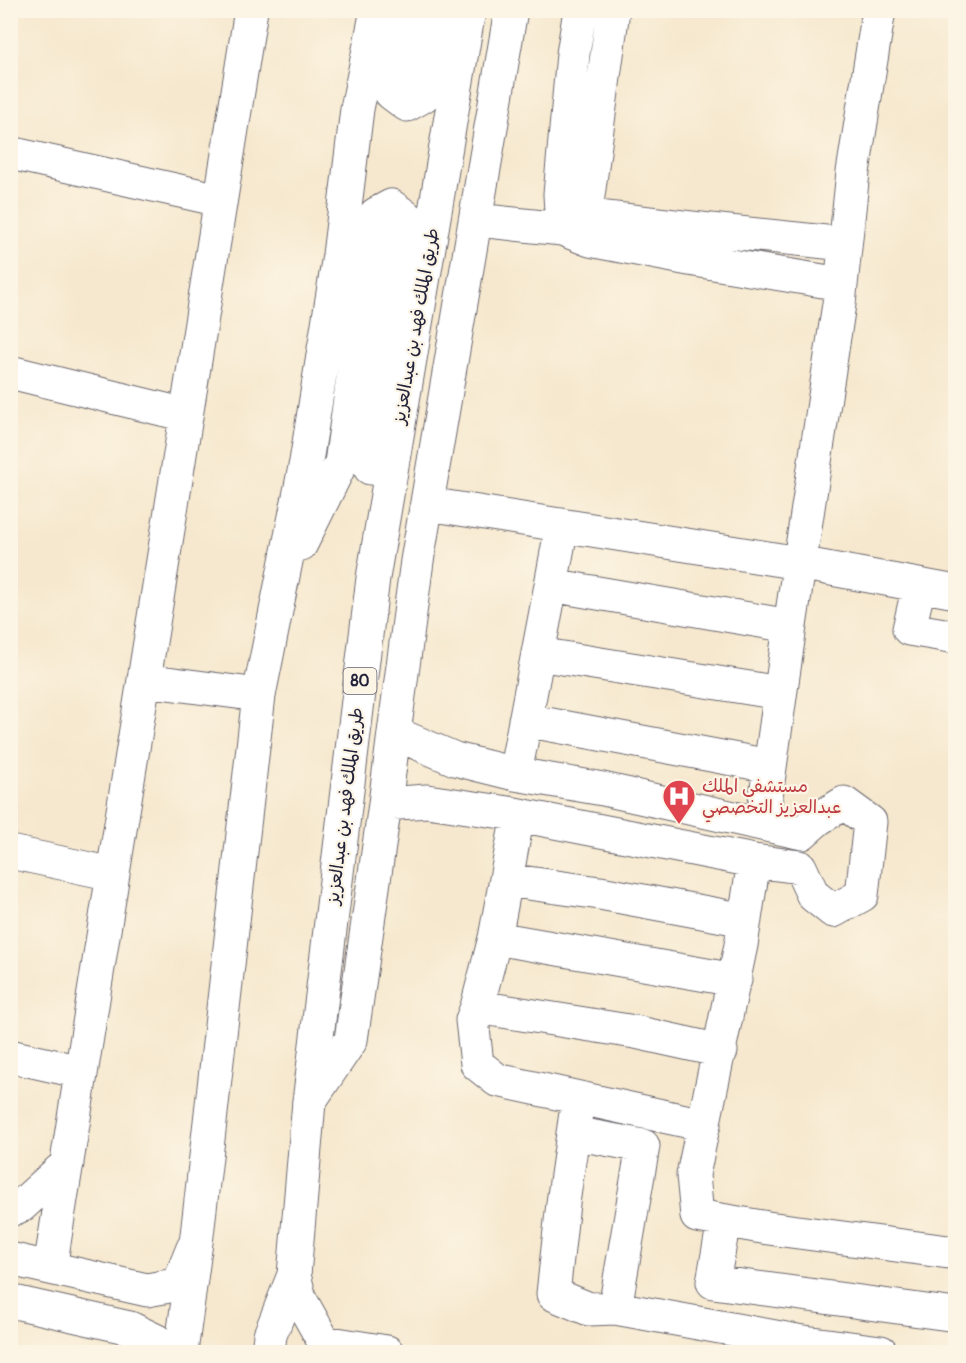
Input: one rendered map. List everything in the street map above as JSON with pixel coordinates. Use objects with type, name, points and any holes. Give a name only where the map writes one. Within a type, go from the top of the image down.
[{"type":"main road","points":[[50,1268],[251,10]]},
{"type":"main road","points":[[181,1353],[197,1235],[259,695],[306,462],[339,255],[357,109],[377,10]]},
{"type":"main road","points":[[407,10],[391,93],[406,105],[423,96],[437,10]]},
{"type":"main road","name":"طريق الملك فهد بن عبدالعزيز","points":[[268,1353],[270,1335],[294,1275],[309,1102],[373,578],[469,10]]},
{"type":"main road","points":[[309,1102],[351,1040],[417,561],[511,10]]},
{"type":"main road","points":[[562,229],[560,195],[579,10]]},
{"type":"main road","points":[[562,229],[588,196],[613,10]]},
{"type":"main road","points":[[762,824],[841,284],[853,172],[879,10]]},
{"type":"main road","points":[[10,153],[220,200]]},
{"type":"main road","points":[[281,586],[341,463],[376,214],[392,206],[405,216],[370,467],[373,578]]},
{"type":"main road","points":[[562,229],[598,217],[845,244]]},
{"type":"main road","points":[[477,220],[562,229],[590,240],[841,284]]},
{"type":"main road","points":[[10,372],[186,414]]},
{"type":"main road","points":[[428,504],[799,562],[956,592]]},
{"type":"main road","points":[[515,774],[562,525]]},
{"type":"main road","points":[[551,585],[790,626]]},
{"type":"main road","points":[[919,586],[909,629],[956,637]]},
{"type":"main road","points":[[538,654],[780,693]]},
{"type":"main road","points":[[144,680],[259,695]]},
{"type":"main road","points":[[525,720],[770,766]]},
{"type":"main road","points":[[385,804],[427,801],[518,815],[754,861],[800,867],[813,895],[833,911],[862,896],[870,822],[844,803],[818,819],[802,833],[603,789],[515,774],[455,759],[394,733]]},
{"type":"main road","points":[[518,815],[495,938],[472,1020],[477,1064],[497,1080],[704,1125]]},
{"type":"main road","points":[[10,852],[113,874]]},
{"type":"main road","points":[[754,861],[735,980],[693,1175],[697,1216],[956,1253]]},
{"type":"main road","points":[[506,880],[600,893],[745,920]]},
{"type":"main road","points":[[495,938],[735,980]]},
{"type":"main road","points":[[477,1007],[635,1032],[721,1051]]},
{"type":"main road","points":[[10,1056],[81,1072]]},
{"type":"main road","points":[[578,1099],[553,1294],[589,1309],[615,1308],[706,1326],[881,1353]]},
{"type":"main road","points":[[573,1132],[643,1146],[615,1308]]},
{"type":"main road","points":[[10,1210],[22,1205],[67,1164]]},
{"type":"main road","points":[[706,1326],[724,1221]]},
{"type":"main road","points":[[10,1259],[147,1290],[176,1285],[197,1235]]},
{"type":"main road","points":[[294,1275],[300,1299],[324,1342],[387,1353]]},
{"type":"main road","points":[[713,1282],[956,1315]]},
{"type":"main road","points":[[10,1301],[130,1328],[157,1341],[166,1353]]},
{"type":"main road","points":[[893,1353],[901,1308]]},
{"type":"place","name":"مستشفى الملك عبدالعزيز التخصصي","points":[[679,825]]}]
